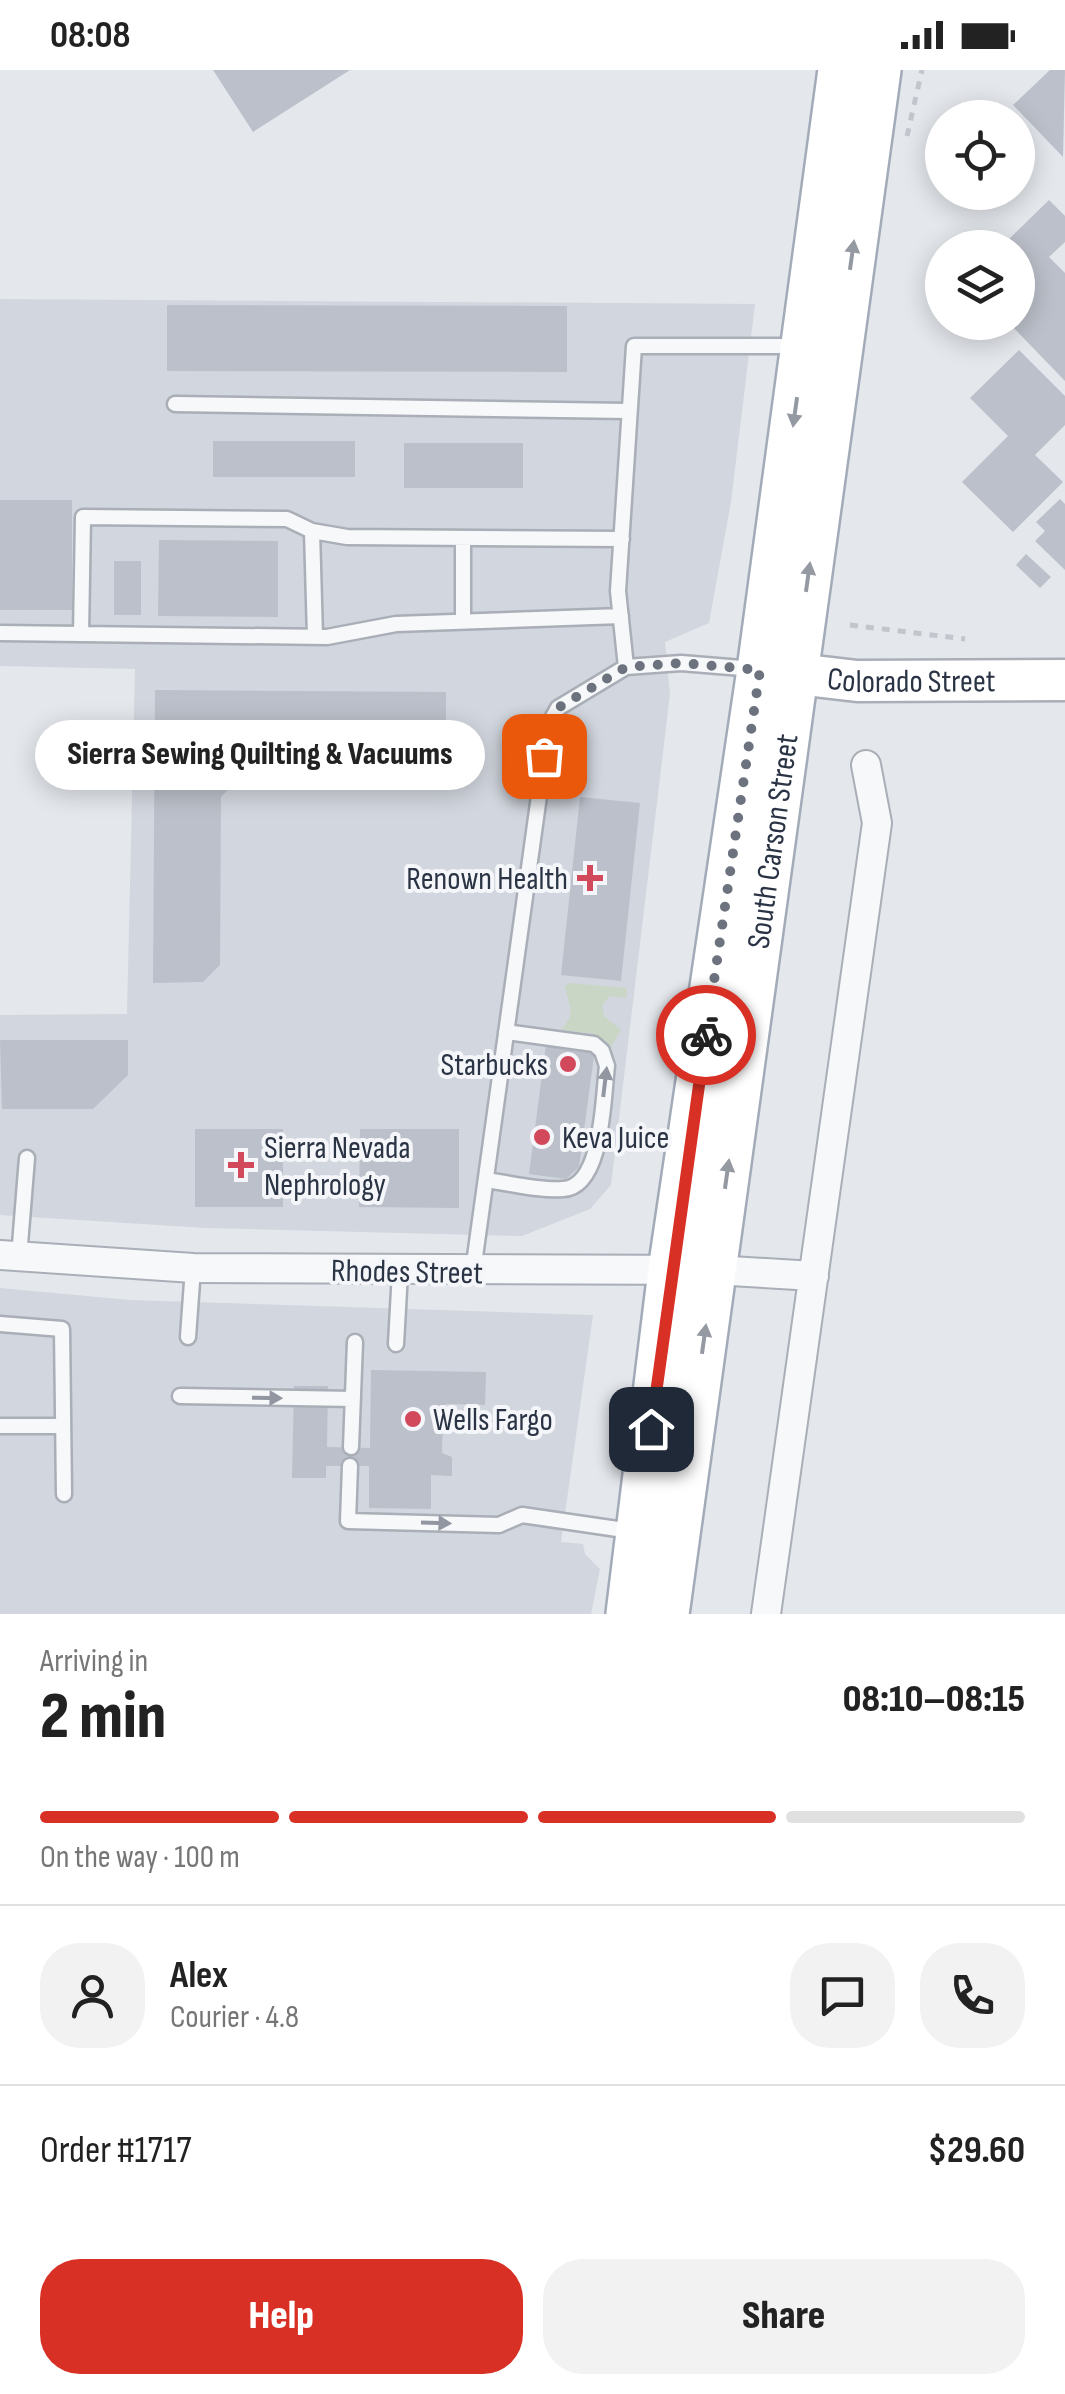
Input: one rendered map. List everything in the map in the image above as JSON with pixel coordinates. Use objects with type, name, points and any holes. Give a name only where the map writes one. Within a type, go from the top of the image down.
[{"type":"main road","name":"South Carson Street","points":[[777,672],[804,346],[840,70]]},
{"type":"main road","name":"South Carson Street","points":[[629,1614],[657,1534],[777,672],[878,70]]},
{"type":"main road","name":"South Carson Street","points":[[657,1534],[666,1614]]},
{"type":"street","name":"Colorado Street","points":[[777,672],[857,682],[1065,680]]},
{"type":"street","points":[[766,1614],[877,824],[866,765]]},
{"type":"street","name":"Rhodes Street","points":[[10,1256],[192,1268],[692,1271],[814,1276]]},
{"type":"lane","points":[[626,667],[621,616],[622,539],[634,346],[804,346]]},
{"type":"lane","points":[[175,404],[628,411]]},
{"type":"lane","points":[[82,634],[83,517],[287,519],[347,538],[622,539]]},
{"type":"lane","points":[[312,530],[315,637]]},
{"type":"lane","points":[[462,538],[462,621]]},
{"type":"lane","points":[[0,633],[315,637],[396,624],[621,616]]},
{"type":"lane","points":[[473,1272],[549,724],[558,708],[626,667],[681,663],[777,672]]},
{"type":"lane","points":[[486,1180],[562,1190],[580,1183],[592,1167],[607,1066],[602,1051],[594,1044],[506,1032]]},
{"type":"lane","points":[[10,1256],[28,1158]]},
{"type":"lane","points":[[188,1337],[192,1268]]},
{"type":"lane","points":[[396,1344],[400,1272]]},
{"type":"lane","points":[[0,1324],[62,1329],[64,1494]]},
{"type":"lane","points":[[352,1447],[355,1342]]},
{"type":"lane","points":[[180,1396],[353,1399]]},
{"type":"lane","points":[[0,1426],[63,1426]]},
{"type":"lane","points":[[350,1466],[348,1521],[499,1525],[522,1515],[657,1534]]},
{"type":"path","points":[[850,624],[965,639]]},
{"type":"shaded area","points":[[0,299],[755,304],[731,502],[709,623],[665,642],[670,694],[611,1185],[590,1209],[522,1236],[206,1228],[0,1215],[0,1015],[127,1014],[135,669],[0,666]]},
{"type":"shaded area","points":[[0,1288],[130,1300],[593,1315],[561,1542],[583,1544],[585,1554],[600,1569],[591,1614],[0,1614]]},
{"type":"green space","points":[[569,983],[627,988],[626,998],[610,996],[602,1005],[604,1016],[621,1030],[610,1049],[592,1033],[561,1030],[570,1014],[565,987]]},
{"type":"building","points":[[213,70],[350,70],[253,132]]},
{"type":"building","points":[[1050,70],[1065,70],[1063,157],[1035,128],[1035,100],[1018,100]]},
{"type":"building","points":[[1049,200],[1065,216],[1065,242],[1049,257],[1065,273],[1065,381],[1025,340],[1035,340],[1035,230],[1018,230]]},
{"type":"building","points":[[167,305],[567,306],[567,372],[167,371]]},
{"type":"building","points":[[1019,350],[1065,396],[1065,425],[1035,455],[1063,482],[1013,532],[962,482],[1008,436],[970,398]]},
{"type":"building","points":[[213,441],[355,441],[355,477],[213,477]]},
{"type":"building","points":[[404,443],[523,443],[523,488],[404,488]]},
{"type":"building","points":[[1060,499],[1065,504],[1065,570],[1035,541],[1045,531],[1036,522]]},
{"type":"building","points":[[0,500],[72,500],[72,610],[0,610]]},
{"type":"building","points":[[159,540],[278,541],[278,617],[158,616]]},
{"type":"building","points":[[1026,554],[1051,577],[1040,588],[1016,565]]},
{"type":"building","points":[[114,561],[141,561],[141,615],[114,615]]},
{"type":"building","points":[[155,690],[446,692],[446,761],[257,759],[221,797],[220,965],[203,982],[153,983]]},
{"type":"building","points":[[580,797],[640,803],[621,981],[561,975]]},
{"type":"building","points":[[0,1040],[128,1040],[128,1075],[93,1109],[2,1109]]},
{"type":"building","points":[[546,1044],[595,1049],[579,1167],[566,1179],[529,1174]]},
{"type":"building","points":[[195,1129],[283,1129],[283,1207],[195,1207]]},
{"type":"building","points":[[360,1129],[459,1129],[459,1208],[359,1207]]},
{"type":"building","points":[[371,1370],[486,1372],[485,1405],[446,1404],[443,1411],[442,1453],[452,1457],[452,1476],[431,1475],[431,1509],[369,1508],[369,1466],[326,1466],[326,1478],[292,1478],[294,1386],[328,1386],[327,1447],[370,1448]]},
{"type":"way so far","points":[[544,756],[549,724],[558,708],[626,667],[681,663],[760,670],[706,1035]]},
{"type":"place","name":"Sierra Sewing Quilting & Vacuums","points":[[544,756]]},
{"type":"place","name":"Renown Health","points":[[590,878]]},
{"type":"place","name":"Starbucks","points":[[568,1064]]},
{"type":"place","name":"Keva Juice","points":[[542,1137]]},
{"type":"place","name":"Sierra Nevada Nephrology","points":[[241,1165]]},
{"type":"place","name":"Wells Fargo","points":[[413,1419]]},
{"type":"route","points":[[651,1429],[706,1035]]}]
